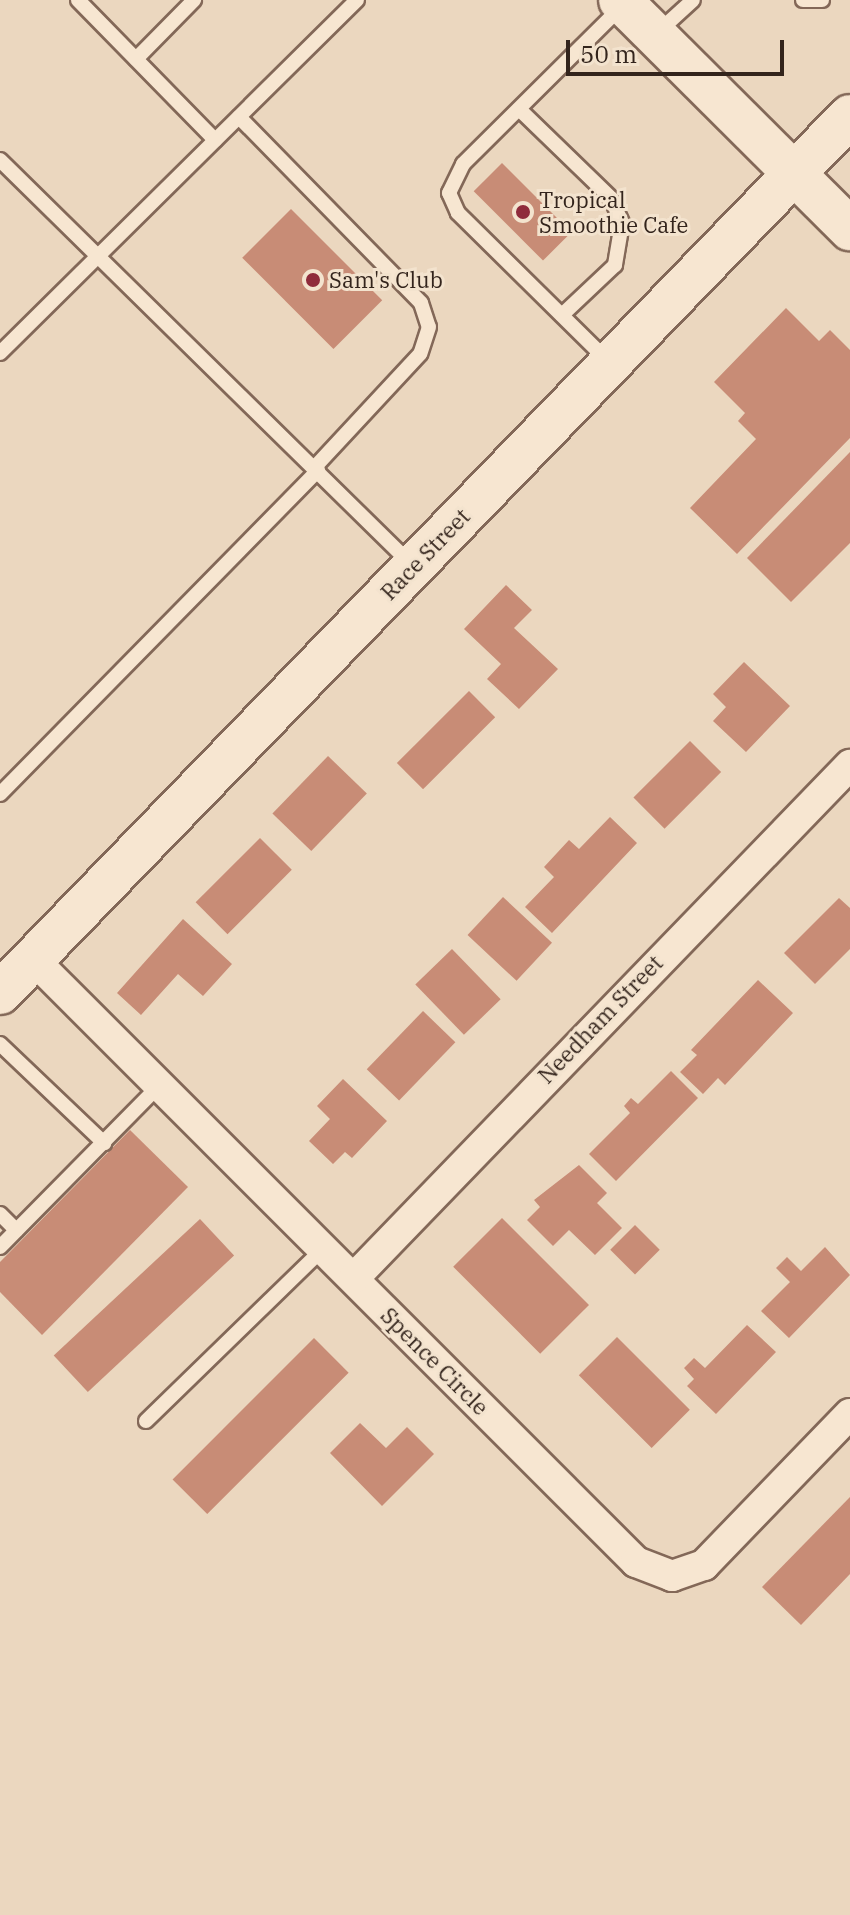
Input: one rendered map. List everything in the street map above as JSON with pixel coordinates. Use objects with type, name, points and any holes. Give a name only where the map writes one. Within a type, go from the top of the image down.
[{"type":"street","points":[[622,2],[850,229]]},
{"type":"street","name":"Race Street","points":[[0,993],[850,116]]},
{"type":"street","name":"Needham Street","points":[[354,1278],[850,765]]},
{"type":"street","name":"Spence Circle","points":[[33,959],[636,1562],[663,1576],[704,1565],[850,1414]]},
{"type":"lane","points":[[78,0],[215,140]]},
{"type":"lane","points":[[136,59],[194,0]]},
{"type":"lane","points":[[0,353],[357,0]]},
{"type":"lane","points":[[655,35],[693,0]]},
{"type":"lane","points":[[803,0],[822,0]]},
{"type":"lane","points":[[610,363],[458,213],[449,193],[463,164],[622,2]]},
{"type":"lane","points":[[519,109],[611,198],[622,223],[615,265],[562,315]]},
{"type":"lane","points":[[0,794],[317,469],[420,354],[429,327],[421,303],[239,117]]},
{"type":"lane","points":[[0,160],[413,566]]},
{"type":"lane","points":[[0,1044],[104,1143]]},
{"type":"lane","points":[[0,1247],[160,1085]]},
{"type":"lane","points":[[0,1214],[16,1230]]},
{"type":"lane","points":[[146,1421],[324,1248]]},
{"type":"building","name":"Tropical Smoothie Cafe","points":[[502,163],[571,232],[543,261],[474,191]]},
{"type":"building","name":"Sam's Club","points":[[291,209],[382,300],[333,349],[242,258]]},
{"type":"building","points":[[786,308],[819,341],[830,330],[850,350],[850,438],[737,554],[690,508],[756,439],[738,421],[745,413],[714,382]]},
{"type":"building","points":[[850,452],[850,543],[791,602],[747,558]]},
{"type":"building","points":[[506,585],[532,610],[514,628],[558,669],[519,709],[487,679],[501,664],[464,629]]},
{"type":"building","points":[[744,662],[790,706],[746,752],[713,721],[726,707],[713,694]]},
{"type":"building","points":[[469,691],[495,717],[423,789],[397,763]]},
{"type":"building","points":[[690,741],[721,772],[665,829],[633,798]]},
{"type":"building","points":[[328,756],[367,794],[311,851],[272,814]]},
{"type":"building","points":[[610,817],[637,843],[552,933],[525,907],[554,877],[544,867],[569,840],[579,849]]},
{"type":"building","points":[[260,838],[292,870],[227,934],[196,902]]},
{"type":"building","points":[[503,897],[552,943],[517,981],[468,935]]},
{"type":"building","points":[[839,898],[850,908],[850,949],[815,984],[784,953]]},
{"type":"building","points":[[183,919],[232,964],[203,996],[178,974],[141,1015],[117,993]]},
{"type":"building","points":[[452,949],[501,999],[464,1035],[415,984]]},
{"type":"building","points":[[758,980],[793,1013],[725,1085],[718,1078],[703,1094],[680,1072],[697,1055],[691,1050]]},
{"type":"building","points":[[423,1011],[455,1042],[399,1101],[367,1069]]},
{"type":"building","points":[[671,1071],[698,1098],[616,1181],[589,1154],[630,1113],[624,1106],[631,1098],[638,1104]]},
{"type":"building","points":[[343,1079],[387,1121],[352,1158],[345,1152],[333,1164],[309,1141],[330,1119],[317,1106]]},
{"type":"building","points":[[130,1130],[188,1187],[42,1335],[0,1292],[0,1262]]},
{"type":"building","points":[[579,1165],[607,1193],[597,1203],[622,1228],[595,1255],[569,1230],[553,1246],[527,1220],[540,1207],[534,1200]]},
{"type":"building","points":[[502,1218],[589,1305],[540,1354],[453,1267]]},
{"type":"building","points":[[200,1219],[234,1256],[88,1392],[54,1355]]},
{"type":"building","points":[[635,1225],[660,1250],[635,1274],[610,1250]]},
{"type":"building","points":[[825,1247],[850,1275],[789,1338],[761,1311],[790,1282],[776,1268],[787,1257],[801,1271]]},
{"type":"building","points":[[747,1325],[776,1352],[716,1414],[687,1386],[694,1379],[684,1368],[694,1358],[705,1368]]},
{"type":"building","points":[[617,1337],[690,1410],[652,1448],[579,1375]]},
{"type":"building","points":[[314,1338],[349,1373],[207,1514],[173,1479]]},
{"type":"building","points":[[360,1423],[386,1448],[407,1427],[434,1454],[382,1506],[330,1453]]},
{"type":"building","points":[[850,1497],[850,1574],[801,1625],[762,1587]]},
{"type":"place","name":"Tropical Smoothie Cafe","points":[[523,212]]},
{"type":"place","name":"Sam's Club","points":[[313,280]]}]
